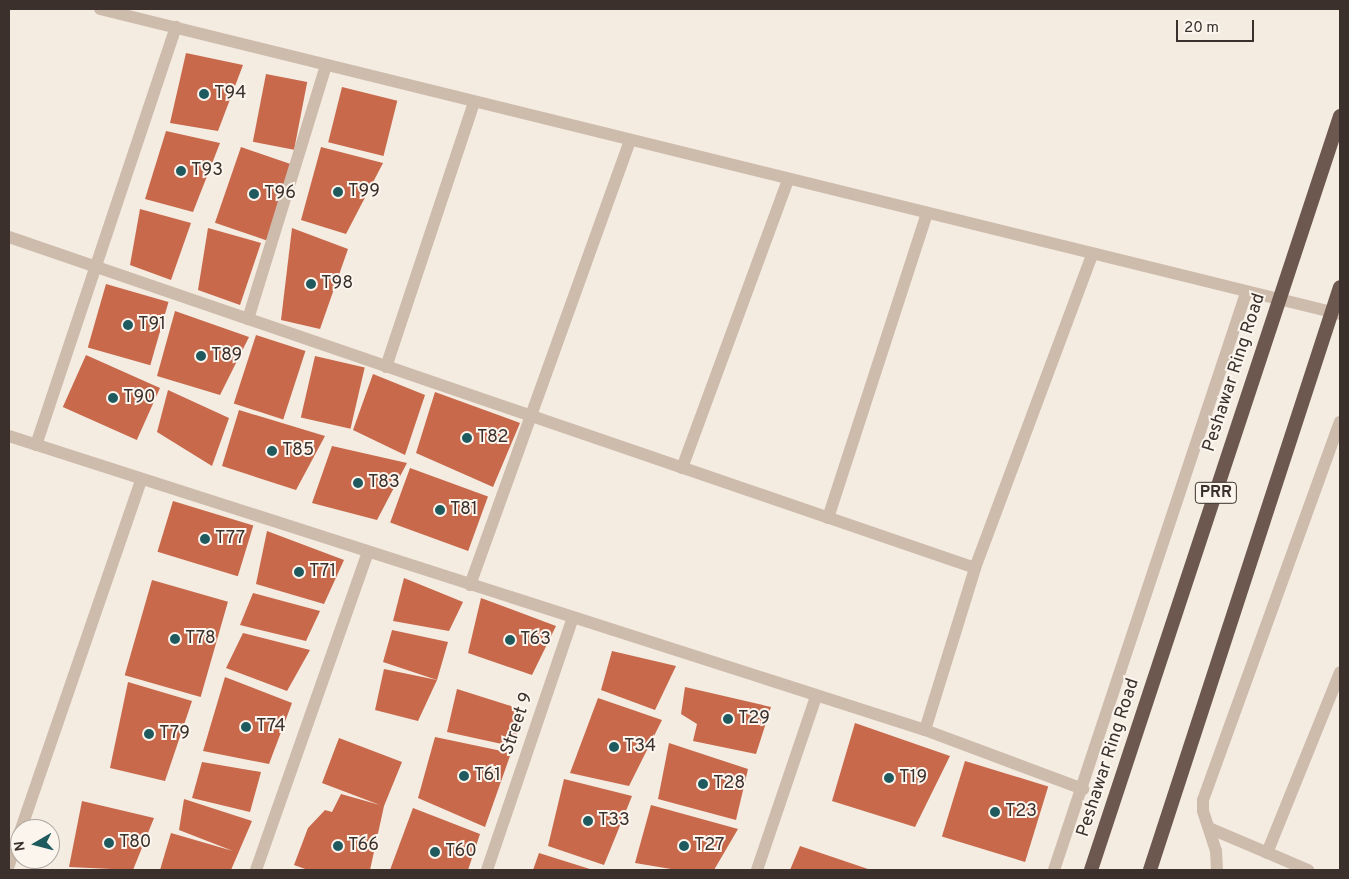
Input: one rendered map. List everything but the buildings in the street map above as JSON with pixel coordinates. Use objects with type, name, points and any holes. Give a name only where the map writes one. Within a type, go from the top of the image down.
[{"type":"highway","name":"Peshawar Ring Road","points":[[1091,870],[1340,116]]},
{"type":"highway","points":[[1150,870],[1340,287]]},
{"type":"street","points":[[100,9],[1246,293],[1340,314]]},
{"type":"street","points":[[36,445],[176,27]]},
{"type":"street","points":[[248,319],[326,64]]},
{"type":"street","points":[[386,366],[474,102]]},
{"type":"street","points":[[470,585],[630,141]]},
{"type":"street","points":[[682,468],[788,180]]},
{"type":"street","points":[[828,518],[927,214]]},
{"type":"street","points":[[9,237],[975,568]]},
{"type":"street","points":[[925,730],[975,568],[1092,254]]},
{"type":"street","points":[[1054,870],[1083,789],[1246,293]]},
{"type":"street","points":[[1217,870],[1216,851],[1203,811],[1206,790],[1340,422]]},
{"type":"street","points":[[9,436],[367,554],[925,730],[1083,789]]},
{"type":"street","points":[[25,819],[141,480]]},
{"type":"street","points":[[256,870],[367,554]]},
{"type":"street","name":"Street 9","points":[[487,870],[573,618]]},
{"type":"street","points":[[1267,853],[1340,672]]},
{"type":"street","points":[[757,870],[816,697]]},
{"type":"street","points":[[1209,828],[1308,870]]},
{"type":"place","name":"T94","points":[[204,94]]},
{"type":"place","name":"T93","points":[[181,171]]},
{"type":"place","name":"T99","points":[[338,192]]},
{"type":"place","name":"T96","points":[[254,194]]},
{"type":"place","name":"T98","points":[[311,284]]},
{"type":"place","name":"T91","points":[[128,325]]},
{"type":"place","name":"T89","points":[[201,356]]},
{"type":"place","name":"T90","points":[[113,398]]},
{"type":"place","name":"T82","points":[[467,438]]},
{"type":"place","name":"T85","points":[[272,451]]},
{"type":"place","name":"T83","points":[[358,483]]},
{"type":"place","name":"T81","points":[[440,510]]},
{"type":"place","name":"T77","points":[[205,539]]},
{"type":"place","name":"T71","points":[[299,572]]},
{"type":"place","name":"T78","points":[[175,639]]},
{"type":"place","name":"T63","points":[[510,640]]},
{"type":"place","name":"T29","points":[[728,719]]},
{"type":"place","name":"T74","points":[[246,727]]},
{"type":"place","name":"T79","points":[[149,734]]},
{"type":"place","name":"T34","points":[[614,747]]},
{"type":"place","name":"T61","points":[[464,776]]},
{"type":"place","name":"T19","points":[[889,778]]},
{"type":"place","name":"T28","points":[[703,784]]},
{"type":"place","name":"T23","points":[[995,812]]},
{"type":"place","name":"T33","points":[[588,821]]},
{"type":"place","name":"T80","points":[[109,843]]},
{"type":"place","name":"T66","points":[[338,846]]},
{"type":"place","name":"T27","points":[[684,846]]},
{"type":"place","name":"T60","points":[[435,852]]}]
